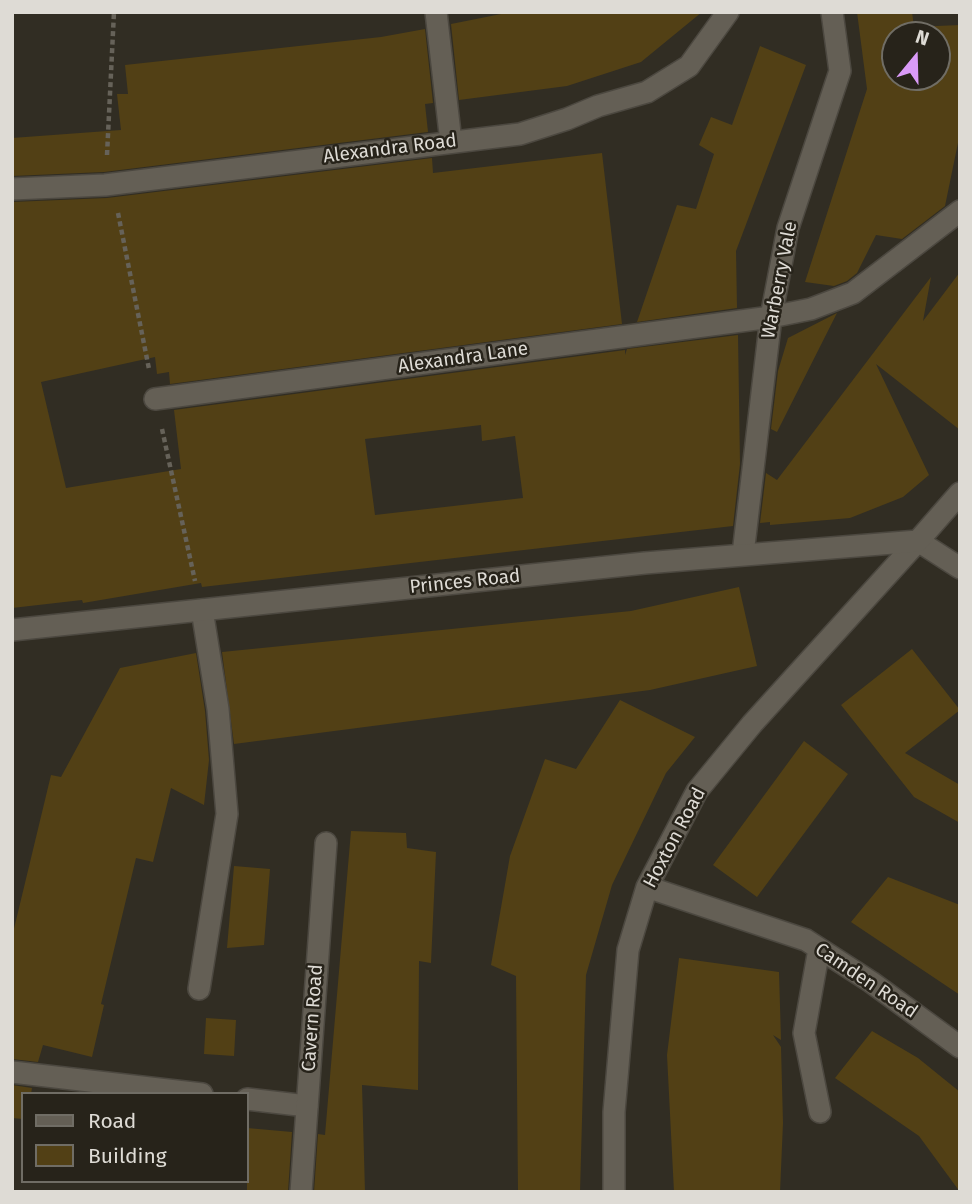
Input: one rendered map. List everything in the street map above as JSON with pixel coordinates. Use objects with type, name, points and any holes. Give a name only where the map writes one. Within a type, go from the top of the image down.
[{"type":"street","points":[[436,12],[451,142]]},
{"type":"street","name":"Alexandra Road","points":[[12,190],[105,185],[520,134],[598,106],[648,92],[689,66],[728,12]]},
{"type":"street","name":"Warberry Vale","points":[[743,554],[771,317],[788,228],[840,71],[832,12]]},
{"type":"street","name":"Alexandra Lane","points":[[155,399],[771,317],[811,309],[853,293],[960,211]]},
{"type":"street","name":"Hoxton Road","points":[[614,1192],[614,1112],[624,986],[628,950],[647,887],[697,791],[752,724],[960,493]]},
{"type":"street","points":[[918,541],[960,568]]},
{"type":"street","name":"Princes Road","points":[[12,629],[743,554],[918,541]]},
{"type":"street","points":[[199,989],[227,814],[218,709],[202,610]]},
{"type":"street","name":"Cavern Road","points":[[300,1192],[326,843]]},
{"type":"street","name":"Camden Road","points":[[647,887],[806,940],[871,982],[960,1047]]},
{"type":"street","points":[[819,949],[804,1033],[820,1112]]},
{"type":"street","points":[[12,1072],[185,1092]]},
{"type":"street","points":[[248,1099],[307,1105]]},
{"type":"path","points":[[105,185],[114,12]]},
{"type":"building","points":[[511,12],[702,12],[641,62],[567,86],[459,100],[451,24]]},
{"type":"building","points":[[857,12],[912,12],[913,21],[881,21],[881,91],[951,91],[951,25],[960,25],[960,133],[945,206],[902,239],[876,235],[857,273],[847,281],[834,286],[805,282],[867,89]]},
{"type":"building","points":[[425,29],[433,103],[425,104],[428,132],[104,172],[12,176],[12,138],[121,130],[117,94],[128,94],[125,65],[381,37]]},
{"type":"building","points":[[760,46],[806,65],[736,251],[737,308],[637,322],[677,205],[696,209],[714,154],[699,145],[711,117],[732,125]]},
{"type":"building","points":[[602,153],[622,324],[170,384],[169,372],[157,374],[155,357],[41,382],[66,488],[181,469],[174,410],[625,350],[625,355],[627,349],[738,335],[740,464],[733,526],[202,587],[201,583],[83,603],[82,600],[12,608],[12,202],[107,198],[432,158],[433,173]],"holes":[[[481,425],[482,441],[515,436],[523,498],[375,515],[365,439]]]},
{"type":"building","points":[[960,272],[960,430],[876,364],[929,475],[903,497],[850,518],[770,525],[770,522],[760,523],[766,473],[777,480],[931,277],[923,321]]},
{"type":"building","points":[[837,313],[777,432],[771,429],[778,371],[788,338]]},
{"type":"building","points":[[739,587],[757,666],[650,690],[234,744],[222,652],[631,611]]},
{"type":"building","points":[[912,649],[960,710],[905,753],[960,785],[960,823],[914,797],[841,705]]},
{"type":"building","points":[[196,653],[209,760],[204,805],[171,788],[153,862],[136,858],[101,1004],[104,1005],[92,1057],[43,1045],[38,1062],[12,1059],[12,937],[51,775],[61,777],[120,668]]},
{"type":"building","points":[[620,700],[695,737],[666,773],[612,885],[586,975],[580,1192],[518,1192],[516,976],[491,965],[510,856],[545,759],[576,769]]},
{"type":"building","points":[[804,741],[848,774],[757,897],[713,865]]},
{"type":"building","points":[[351,831],[406,833],[407,848],[436,852],[431,963],[419,961],[418,1090],[362,1085],[365,1192],[314,1192],[318,1134],[325,1135]]},
{"type":"building","points":[[234,866],[270,869],[264,945],[227,948]]},
{"type":"building","points":[[888,877],[960,905],[960,995],[851,922]]},
{"type":"building","points":[[679,958],[779,972],[781,1040],[773,1035],[781,1047],[783,1123],[780,1192],[674,1192],[667,1055]]},
{"type":"building","points":[[206,1018],[236,1020],[234,1056],[204,1054]]},
{"type":"building","points":[[872,1031],[918,1058],[960,1092],[960,1192],[919,1136],[835,1078]]},
{"type":"building","points":[[12,1085],[32,1088],[31,1092],[21,1092],[21,1119],[12,1118]]},
{"type":"building","points":[[248,1128],[292,1132],[288,1192],[247,1192]]}]
